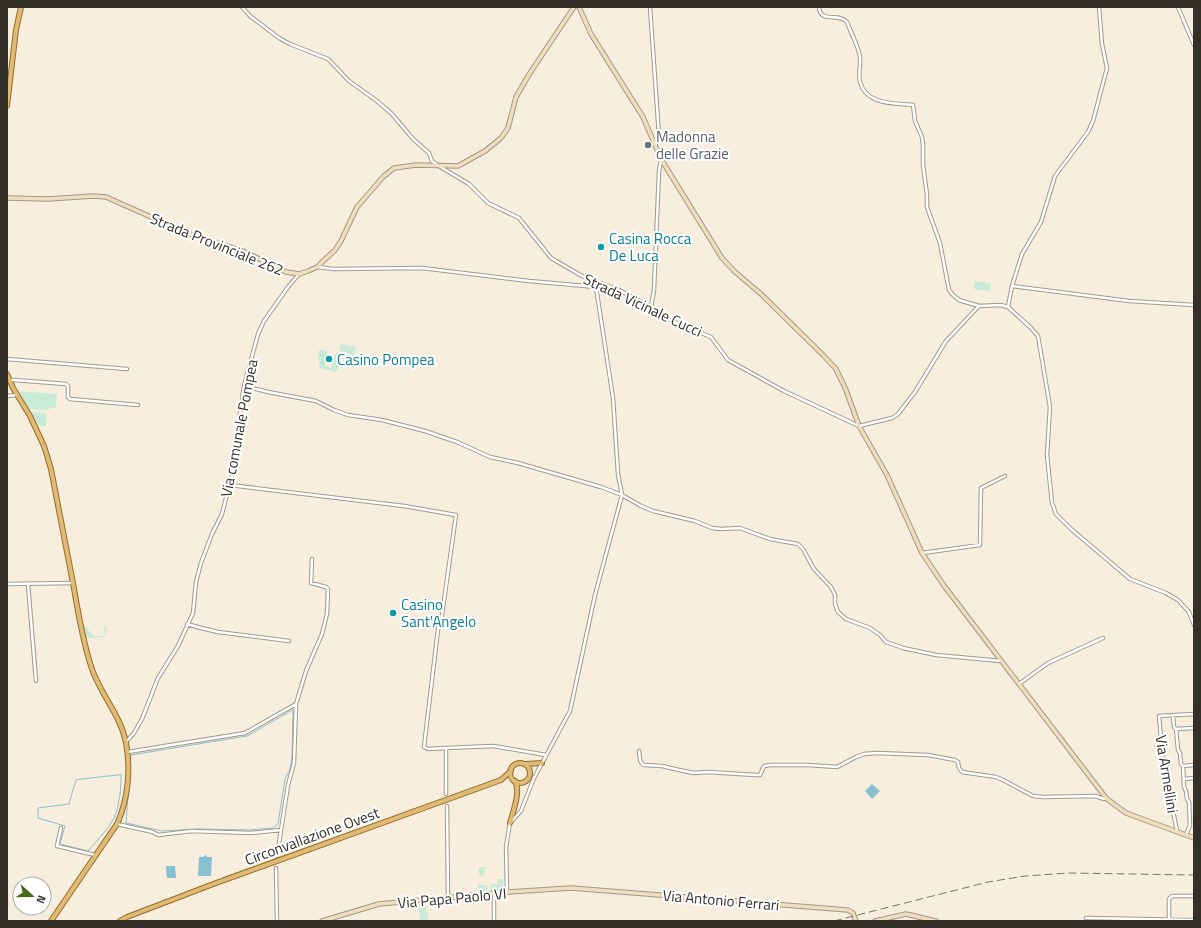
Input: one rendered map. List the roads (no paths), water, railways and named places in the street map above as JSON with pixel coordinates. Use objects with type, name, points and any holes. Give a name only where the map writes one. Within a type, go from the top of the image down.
[{"type":"main road","points":[[7,106],[16,30],[21,7]]},
{"type":"main road","points":[[7,374],[17,395],[30,416],[44,446],[51,469],[81,628],[91,669],[120,725],[128,752],[126,798],[124,808],[117,824],[51,921]]},
{"type":"main road","points":[[510,823],[518,787],[511,775],[512,768],[517,764],[542,762]]},
{"type":"main road","points":[[517,793],[522,782],[529,776],[530,770],[536,763]]},
{"type":"main road","points":[[526,764],[530,770]]},
{"type":"main road","name":"Circonvallazione Ovest","points":[[120,921],[216,883],[501,780],[511,771]]},
{"type":"main road","points":[[501,780],[514,780],[522,782]]},
{"type":"street","name":"Strada Vicinale Cucci","points":[[242,7],[279,38],[328,59],[349,81],[392,114],[413,139],[429,153],[432,161],[469,184],[488,203],[519,218],[551,258],[582,276],[619,290],[651,307],[658,315],[711,337],[728,360],[784,390],[860,426]]},
{"type":"street","name":"Strada Provinciale 262","points":[[7,199],[48,199],[93,196],[106,197],[187,234],[243,251],[286,272],[299,274],[308,271],[317,267],[335,250],[341,241],[357,207],[383,177],[394,168],[416,165],[458,166],[485,151],[501,138],[508,128],[516,98],[530,73],[574,7]]},
{"type":"street","points":[[579,7],[591,34],[642,117],[661,159],[722,258],[734,271],[782,314],[836,369],[860,426],[887,475],[922,553],[945,587],[1106,798],[1126,813],[1194,838]]},
{"type":"street","points":[[650,7],[658,136],[655,146]]},
{"type":"street","points":[[819,7],[820,13],[823,16],[841,18],[847,22],[860,57],[860,83],[869,96],[880,102],[913,105],[915,122],[922,137],[927,207],[940,243],[949,290],[959,300],[979,306],[1001,305],[1008,307],[1038,336],[1050,407],[1046,455],[1052,503],[1056,514],[1071,529],[1130,579],[1178,600],[1189,612],[1194,625]]},
{"type":"street","points":[[1008,307],[1012,286],[1022,254],[1041,222],[1055,176],[1088,132],[1093,121],[1107,68],[1102,44],[1098,7]]},
{"type":"street","points":[[1178,7],[1194,45]]},
{"type":"street","points":[[651,307],[654,290],[659,171],[661,159]]},
{"type":"street","points":[[317,267],[333,269],[422,268],[501,278],[596,287],[613,398],[618,474],[622,495],[595,595],[570,711],[542,762],[521,811],[510,823],[506,847],[507,892]]},
{"type":"street","name":"Via comunale Pompea","points":[[126,742],[134,733],[142,719],[158,678],[178,646],[193,613],[196,582],[201,563],[212,534],[222,514],[234,471],[238,426],[244,386],[255,344],[264,321],[299,274]]},
{"type":"street","points":[[1012,286],[1129,301],[1194,305]]},
{"type":"street","points":[[860,426],[892,418],[898,414],[918,387],[946,341],[979,306]]},
{"type":"street","points":[[7,360],[127,369]]},
{"type":"street","points":[[10,380],[66,384],[68,386],[68,397],[70,399],[138,405]]},
{"type":"street","points":[[244,386],[316,401],[348,415],[382,420],[425,431],[457,442],[490,457],[556,474],[601,488],[622,495],[653,511],[690,519],[712,528],[740,528],[770,539],[798,544],[803,549],[814,569],[831,587],[835,595],[835,604],[838,612],[846,619],[870,628],[880,635],[886,642],[903,648],[936,655],[1002,661]]},
{"type":"street","points":[[7,396],[17,395]]},
{"type":"street","points":[[922,553],[980,545],[981,488],[1005,476]]},
{"type":"street","points":[[230,485],[404,506],[456,515],[442,615],[439,621],[424,747],[428,749],[493,746],[546,755]]},
{"type":"street","points":[[277,856],[288,785],[294,763],[296,704],[306,671],[322,634],[327,614],[328,590],[326,587],[311,583],[312,559]]},
{"type":"street","points":[[7,584],[73,583]]},
{"type":"street","points":[[28,584],[36,681]]},
{"type":"street","points":[[188,624],[218,632],[289,641]]},
{"type":"street","points":[[1019,684],[1048,663],[1103,638]]},
{"type":"street","points":[[128,752],[245,733],[296,704]]},
{"type":"street","points":[[1186,835],[1190,825],[1189,802],[1184,787],[1183,766],[1181,764],[1180,753],[1178,750],[1173,715],[1194,714]]},
{"type":"street","name":"Via Armellini","points":[[1173,715],[1159,716],[1163,762],[1177,831]]},
{"type":"street","points":[[1176,729],[1194,728]]},
{"type":"street","points":[[446,748],[446,794]]},
{"type":"street","points":[[640,751],[640,760],[644,765],[662,766],[694,773],[714,772],[756,776],[760,775],[764,766],[770,765],[803,764],[837,767],[864,754],[928,755],[954,760],[958,762],[959,768],[962,772],[996,777],[1033,796],[1095,796],[1104,799],[1106,798]]},
{"type":"street","points":[[1183,766],[1194,765]]},
{"type":"street","points":[[1184,779],[1194,778]]},
{"type":"street","points":[[1189,802],[1194,802]]},
{"type":"street","points":[[447,806],[448,898]]},
{"type":"street","points":[[117,824],[153,832],[158,835],[192,831],[251,833],[281,830]]},
{"type":"street","points":[[61,828],[57,846],[96,855]]},
{"type":"street","points":[[276,868],[277,921]]},
{"type":"street","name":"Via Papa Paolo VI","points":[[322,921],[379,904],[507,892],[571,888],[585,889]]},
{"type":"street","name":"Via Antonio Ferrari","points":[[585,889],[848,910],[852,912],[856,921]]},
{"type":"street","points":[[494,894],[494,921]]},
{"type":"street","points":[[1169,920],[1169,899],[1172,896],[1194,896]]},
{"type":"street","points":[[875,921],[906,914],[933,921]]},
{"type":"street","points":[[899,916],[899,921]]},
{"type":"street","points":[[1086,918],[1112,920],[1194,920]]},
{"type":"water","points":[[872,784],[880,791],[872,799],[865,791]]},
{"type":"water","points":[[206,855],[207,857],[212,857],[211,876],[198,876],[199,857]]},
{"type":"water","points":[[166,866],[175,866],[176,878],[167,878]]},
{"type":"waterway","points":[[293,710],[292,757],[290,769],[285,779],[278,824],[273,828],[249,830],[197,829],[162,831],[126,823],[131,755],[247,736],[293,710]]},
{"type":"waterway","points":[[121,775],[119,799],[114,818],[108,828],[88,851],[60,844],[65,826],[38,818],[38,808],[69,804],[76,780],[121,775]]},
{"type":"railway","points":[[834,921],[988,882],[1025,876],[1068,873],[1194,875]]},
{"type":"place","name":"Madonna delle Grazie","points":[[648,145]]},
{"type":"place","name":"Casina Rocca De Luca","points":[[601,247]]},
{"type":"place","name":"Casino Pompea","points":[[329,359]]},
{"type":"place","name":"Casino Sant'Angelo","points":[[393,613]]}]
